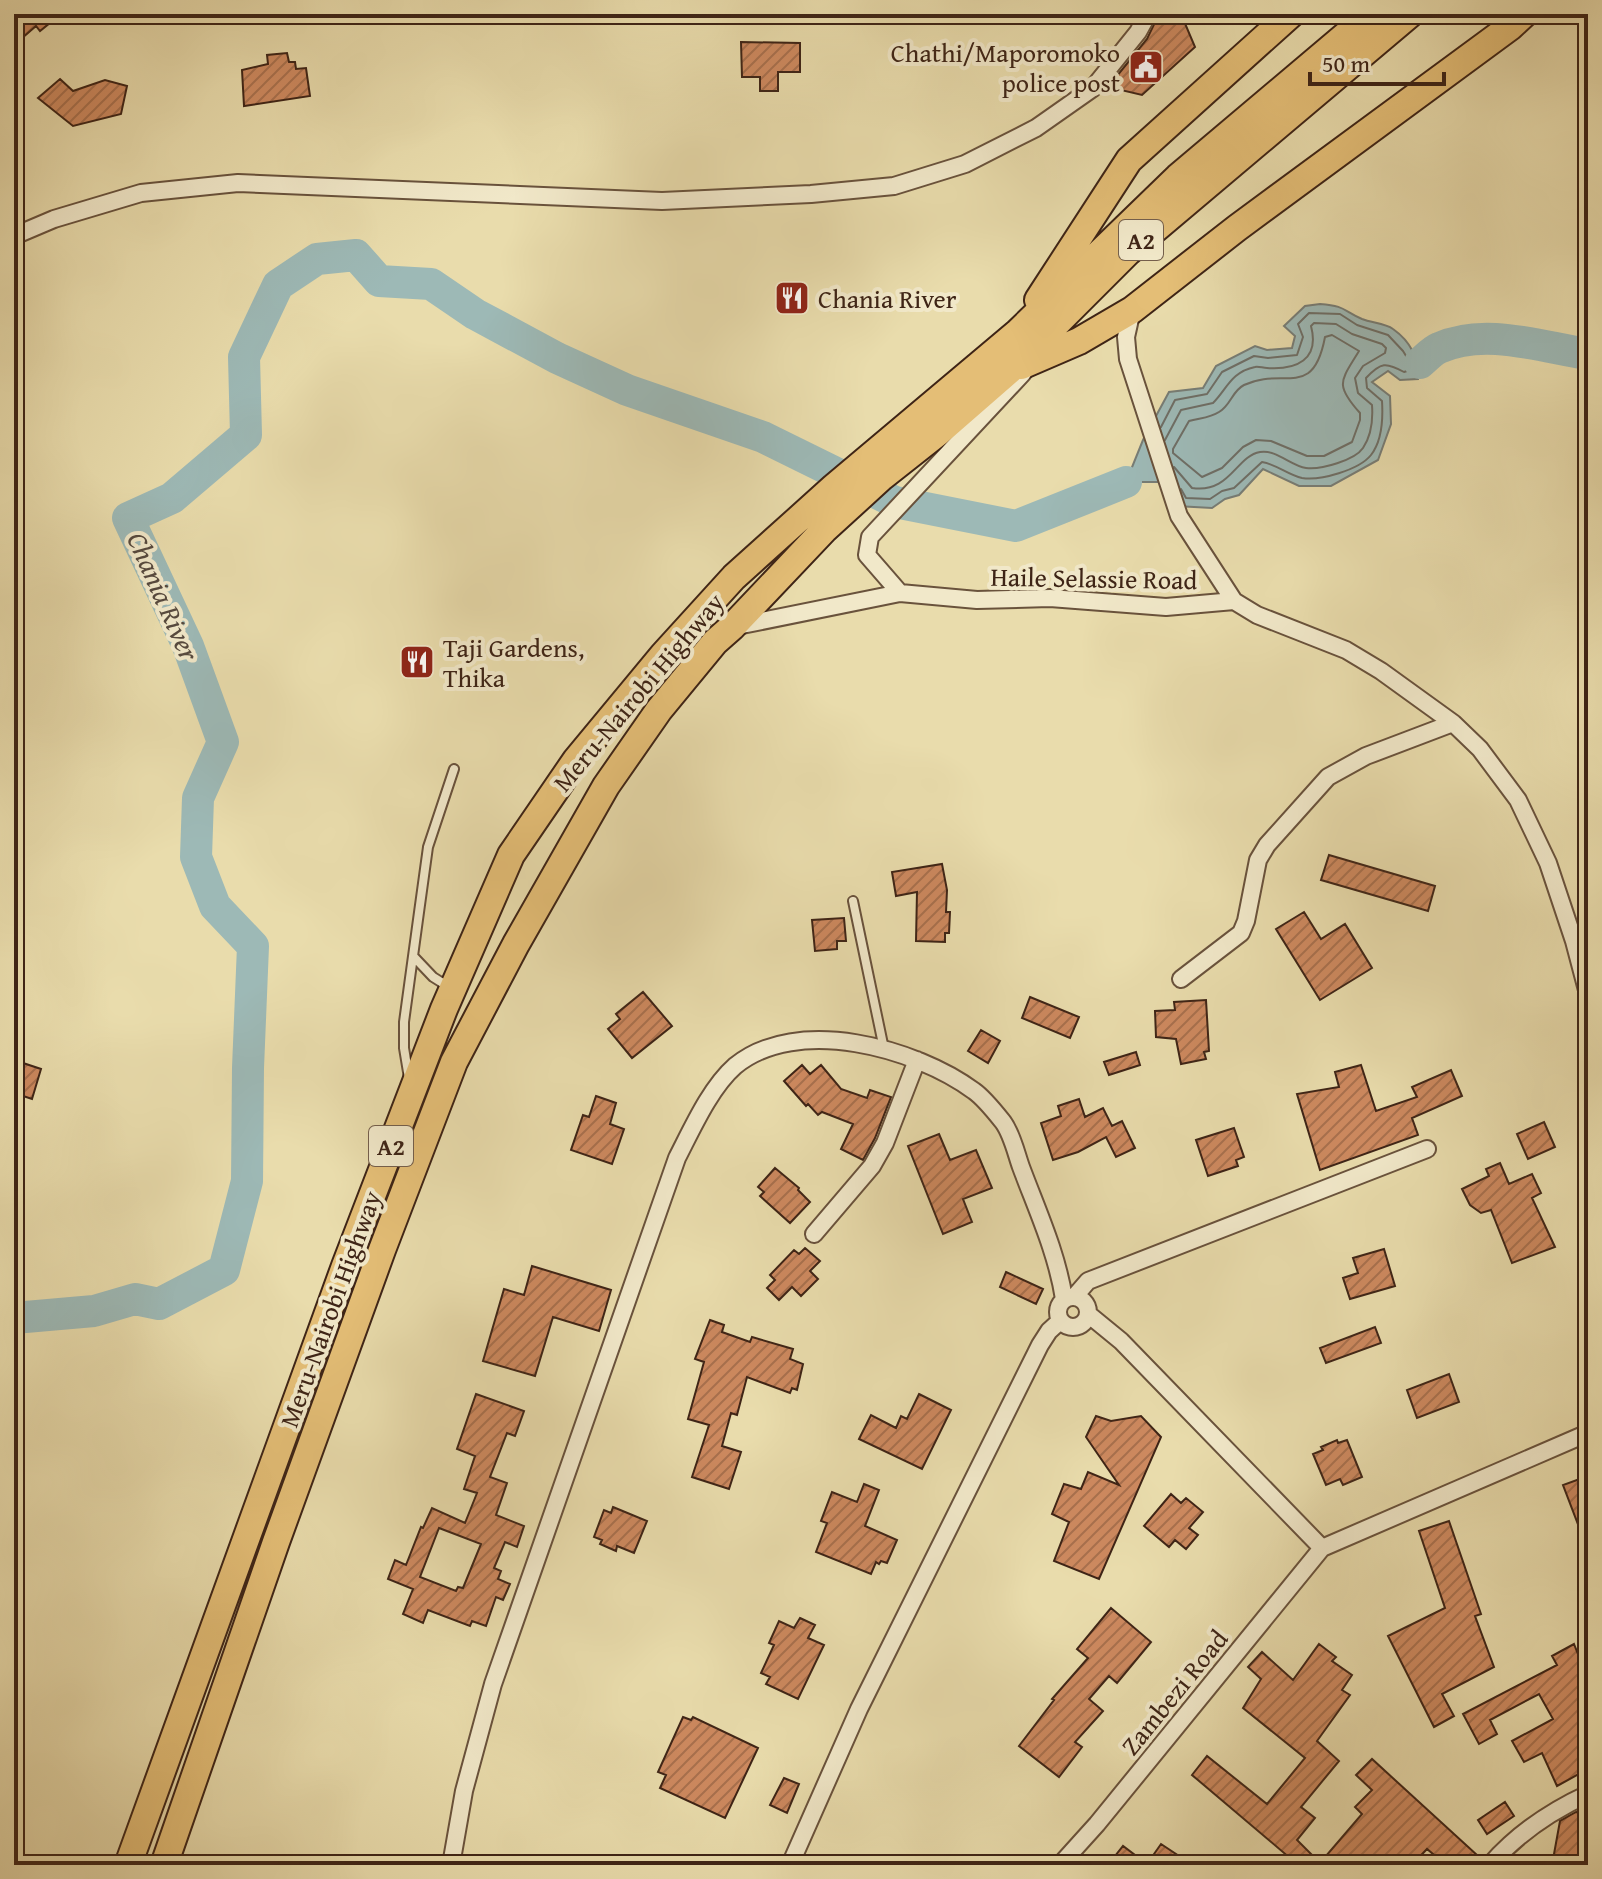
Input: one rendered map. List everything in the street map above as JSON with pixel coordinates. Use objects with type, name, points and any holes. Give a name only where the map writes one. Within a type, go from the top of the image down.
[{"type":"highway","points":[[1017,333],[1129,160],[1291,14]]},
{"type":"highway","name":"Meru-Nairobi Highway","points":[[128,1865],[345,1266],[453,989],[511,855],[576,760],[663,655],[734,577],[814,523],[877,467],[1178,177],[1371,14]]},
{"type":"highway","name":"Meru-Nairobi Highway","points":[[877,467],[939,432],[1009,371],[1128,252],[1410,14]]},
{"type":"highway","points":[[1009,371],[1079,341],[1132,310],[1524,14]]},
{"type":"highway","name":"Meru-Nairobi Highway","points":[[164,1865],[292,1498],[454,1062],[516,944],[606,786],[659,710],[715,642],[732,627],[814,523]]},
{"type":"street","points":[[14,236],[54,219],[141,193],[238,183],[662,201],[811,194],[894,186],[965,164],[1036,128],[1093,88],[1138,32],[1148,14]]},
{"type":"street","points":[[1132,310],[1126,337],[1128,359],[1179,516],[1234,601]]},
{"type":"street","points":[[900,593],[867,555],[868,542],[1035,360]]},
{"type":"street","name":"Haile Selassie Road","points":[[732,627],[900,593],[977,600],[1050,598],[1166,607],[1234,601],[1257,615],[1346,650],[1381,671],[1453,723],[1480,749],[1518,800],[1548,863],[1588,994]]},
{"type":"street","points":[[1181,979],[1241,933],[1258,860],[1267,845],[1328,777],[1366,756],[1453,723]]},
{"type":"street","points":[[451,1865],[464,1791],[493,1684],[677,1158],[708,1101],[735,1066],[768,1048],[823,1038],[868,1045],[917,1060],[976,1091],[1005,1124],[1069,1298]]},
{"type":"street","points":[[814,1234],[872,1166],[885,1143],[917,1060]]},
{"type":"street","points":[[1069,1298],[1085,1303],[1088,1314],[1077,1327],[1060,1321],[1057,1309],[1069,1298],[1088,1281],[1427,1149]]},
{"type":"street","points":[[1088,1314],[1121,1341],[1322,1548],[1588,1433]]},
{"type":"street","points":[[790,1865],[859,1709],[934,1554],[1040,1345],[1060,1321]]},
{"type":"street","name":"Zambezi Road","points":[[1060,1865],[1322,1548]]},
{"type":"street","points":[[1490,1865],[1503,1850],[1556,1809],[1588,1794]]},
{"type":"lane","points":[[412,1092],[404,1048],[404,1022],[428,847],[454,769]]},
{"type":"lane","points":[[853,901],[884,1050]]},
{"type":"lane","points":[[414,957],[433,977],[453,989]]},
{"type":"water","points":[[1320,304],[1339,307],[1362,319],[1390,327],[1413,351],[1418,379],[1400,380],[1388,371],[1372,382],[1390,396],[1391,424],[1378,460],[1331,486],[1299,486],[1263,469],[1239,495],[1225,499],[1212,508],[1176,506],[1163,482],[1126,482],[1143,440],[1169,392],[1203,388],[1216,366],[1255,346],[1267,350],[1292,348],[1295,336],[1284,326],[1305,306]]},
{"type":"building","points":[[14,14],[61,14],[40,31],[36,26],[14,45]]},
{"type":"building","name":"Chathi/Maporomoko police post","points":[[1159,14],[1181,14],[1195,47],[1142,95],[1108,87],[1147,39]]},
{"type":"building","points":[[741,42],[800,43],[800,72],[778,72],[778,91],[760,91],[760,77],[742,77]]},
{"type":"building","points":[[287,53],[289,62],[295,62],[296,69],[306,68],[310,96],[244,106],[242,70],[268,64],[267,55]]},
{"type":"building","points":[[60,79],[73,91],[105,80],[127,86],[121,114],[73,126],[38,98]]},
{"type":"building","points":[[1329,855],[1435,886],[1428,911],[1321,880]]},
{"type":"building","points":[[942,864],[947,890],[946,912],[950,912],[949,933],[945,933],[945,942],[916,941],[917,892],[896,896],[892,872]]},
{"type":"building","points":[[1304,912],[1321,939],[1345,924],[1372,968],[1320,1000],[1276,929]]},
{"type":"building","points":[[844,918],[846,941],[837,941],[837,949],[815,951],[812,920]]},
{"type":"building","points":[[643,992],[672,1026],[632,1058],[608,1029],[620,1019],[616,1014]]},
{"type":"building","points":[[1030,997],[1079,1017],[1070,1038],[1022,1018]]},
{"type":"building","points":[[1206,1000],[1209,1051],[1204,1052],[1206,1059],[1181,1064],[1176,1039],[1156,1037],[1155,1011],[1175,1010],[1174,1002]]},
{"type":"building","points":[[981,1030],[1000,1041],[988,1063],[968,1051]]},
{"type":"building","points":[[1136,1052],[1140,1065],[1109,1075],[1104,1062]]},
{"type":"building","points":[[14,1060],[41,1069],[32,1099],[14,1093]]},
{"type":"building","points":[[802,1065],[810,1074],[821,1065],[841,1089],[867,1098],[870,1090],[891,1097],[863,1160],[841,1149],[853,1124],[822,1112],[818,1115],[784,1081]]},
{"type":"building","points":[[1361,1065],[1376,1111],[1417,1097],[1412,1087],[1451,1070],[1462,1096],[1412,1118],[1418,1135],[1320,1170],[1297,1094],[1339,1087],[1335,1072]]},
{"type":"building","points":[[596,1096],[616,1103],[610,1124],[624,1129],[612,1164],[571,1150],[583,1115],[589,1117]]},
{"type":"building","points":[[1079,1099],[1085,1117],[1103,1108],[1112,1126],[1122,1121],[1135,1148],[1116,1157],[1106,1137],[1078,1152],[1053,1160],[1041,1123],[1061,1116],[1058,1106]]},
{"type":"building","points":[[1544,1122],[1555,1147],[1528,1159],[1517,1134]]},
{"type":"building","points":[[1234,1128],[1244,1157],[1236,1160],[1238,1166],[1208,1176],[1196,1140]]},
{"type":"building","points":[[939,1134],[950,1160],[976,1150],[992,1188],[963,1199],[972,1222],[943,1234],[908,1146]]},
{"type":"building","points":[[1500,1163],[1509,1184],[1532,1174],[1541,1193],[1532,1198],[1555,1247],[1512,1263],[1491,1210],[1481,1213],[1470,1205],[1462,1189],[1489,1176],[1486,1169]]},
{"type":"building","points":[[775,1168],[810,1202],[790,1223],[760,1196],[764,1192],[758,1187]]},
{"type":"building","points":[[805,1248],[820,1261],[810,1271],[818,1279],[801,1296],[792,1287],[779,1300],[767,1288],[775,1280],[770,1275],[794,1250],[799,1254]]},
{"type":"building","points":[[1384,1249],[1395,1286],[1350,1299],[1343,1278],[1358,1273],[1353,1258]]},
{"type":"building","points":[[532,1266],[611,1290],[599,1331],[553,1317],[535,1376],[483,1361],[504,1289],[524,1295]]},
{"type":"building","points":[[1006,1272],[1043,1289],[1036,1304],[1000,1287]]},
{"type":"building","points":[[710,1320],[724,1325],[722,1332],[750,1342],[752,1337],[793,1349],[790,1359],[803,1364],[797,1390],[792,1388],[790,1393],[747,1377],[737,1415],[731,1413],[722,1446],[741,1452],[729,1489],[692,1477],[709,1425],[688,1419],[704,1362],[695,1359]]},
{"type":"building","points":[[1375,1327],[1381,1343],[1326,1363],[1320,1348]]},
{"type":"building","points":[[1449,1374],[1459,1402],[1417,1418],[1407,1390]]},
{"type":"building","points":[[476,1394],[524,1411],[515,1436],[507,1433],[490,1477],[507,1483],[496,1515],[524,1526],[517,1547],[505,1542],[494,1568],[501,1571],[498,1579],[510,1584],[503,1600],[496,1597],[486,1626],[472,1621],[470,1626],[428,1610],[423,1623],[403,1614],[413,1589],[388,1579],[395,1560],[406,1565],[432,1508],[465,1523],[477,1493],[464,1489],[475,1456],[457,1449]],"holes":[[[439,1528],[481,1544],[463,1588],[458,1587],[456,1591],[420,1577]]]},
{"type":"building","points":[[919,1394],[951,1410],[922,1469],[859,1439],[871,1415],[896,1428],[901,1416],[907,1419]]},
{"type":"building","points":[[1096,1416],[1111,1421],[1141,1416],[1161,1437],[1099,1579],[1054,1561],[1069,1522],[1052,1514],[1064,1484],[1081,1489],[1088,1472],[1119,1485],[1086,1437]]},
{"type":"building","points":[[1337,1440],[1338,1443],[1347,1440],[1362,1477],[1343,1485],[1340,1479],[1326,1485],[1313,1454]]},
{"type":"building","points":[[1588,1476],[1588,1548],[1587,1548],[1563,1485]]},
{"type":"building","points":[[864,1484],[879,1490],[865,1526],[897,1540],[887,1563],[876,1562],[871,1574],[816,1552],[827,1523],[821,1521],[832,1492],[857,1502]]},
{"type":"building","points":[[1171,1494],[1181,1503],[1186,1498],[1203,1512],[1189,1528],[1198,1535],[1186,1549],[1175,1540],[1169,1547],[1144,1526]]},
{"type":"building","points":[[613,1507],[647,1521],[634,1553],[617,1546],[616,1551],[600,1544],[602,1540],[594,1537],[604,1510],[611,1513]]},
{"type":"building","points":[[1449,1521],[1481,1614],[1475,1616],[1494,1667],[1442,1694],[1454,1716],[1434,1727],[1388,1636],[1445,1608],[1419,1531]]},
{"type":"building","points":[[1111,1608],[1151,1642],[1117,1683],[1109,1676],[1089,1699],[1103,1711],[1075,1742],[1082,1747],[1059,1777],[1019,1746],[1052,1699],[1088,1658],[1077,1649]]},
{"type":"building","points":[[800,1618],[815,1625],[808,1638],[824,1645],[798,1699],[766,1684],[770,1677],[761,1673],[774,1645],[769,1643],[779,1621],[794,1628]]},
{"type":"building","points":[[1319,1644],[1336,1657],[1332,1661],[1352,1675],[1342,1690],[1350,1695],[1317,1741],[1339,1761],[1301,1807],[1315,1818],[1297,1840],[1320,1863],[1362,1814],[1355,1807],[1372,1790],[1356,1775],[1372,1759],[1477,1855],[1467,1865],[1446,1865],[1427,1849],[1412,1865],[1284,1865],[1290,1858],[1192,1775],[1207,1756],[1267,1804],[1305,1758],[1243,1708],[1261,1679],[1248,1667],[1262,1652],[1293,1680]]},
{"type":"building","points":[[1574,1644],[1578,1654],[1588,1649],[1588,1769],[1557,1786],[1542,1753],[1524,1762],[1512,1741],[1553,1719],[1539,1694],[1490,1720],[1497,1734],[1479,1744],[1463,1714],[1557,1665],[1552,1656]]},
{"type":"building","points":[[683,1717],[691,1720],[693,1717],[758,1748],[725,1818],[660,1788],[666,1775],[658,1772]]},
{"type":"building","points":[[784,1778],[799,1784],[787,1813],[770,1805]]},
{"type":"building","points":[[1505,1802],[1514,1816],[1487,1834],[1478,1820]]},
{"type":"building","points":[[1576,1812],[1588,1814],[1588,1865],[1552,1865],[1560,1821]]},
{"type":"building","points":[[1161,1844],[1179,1856],[1172,1865],[1108,1865],[1123,1846],[1147,1864]]},
{"type":"waterway","name":"Chania River","points":[[14,1318],[94,1311],[135,1299],[159,1304],[224,1270],[247,1181],[253,946],[215,906],[196,857],[198,798],[223,742],[188,646],[128,518],[172,498],[246,435],[244,357],[278,285],[317,259],[356,255],[379,281],[431,284],[475,314],[557,358],[627,390],[763,437],[895,502],[1016,526],[1126,482]]},
{"type":"waterway","points":[[1420,363],[1439,348],[1475,339],[1513,340],[1588,354]]},
{"type":"place","name":"Chathi/Maporomoko police post","points":[[1146,67]]},
{"type":"place","name":"Chania River","points":[[792,298]]},
{"type":"place","name":"Taji Gardens, Thika","points":[[417,662]]}]
